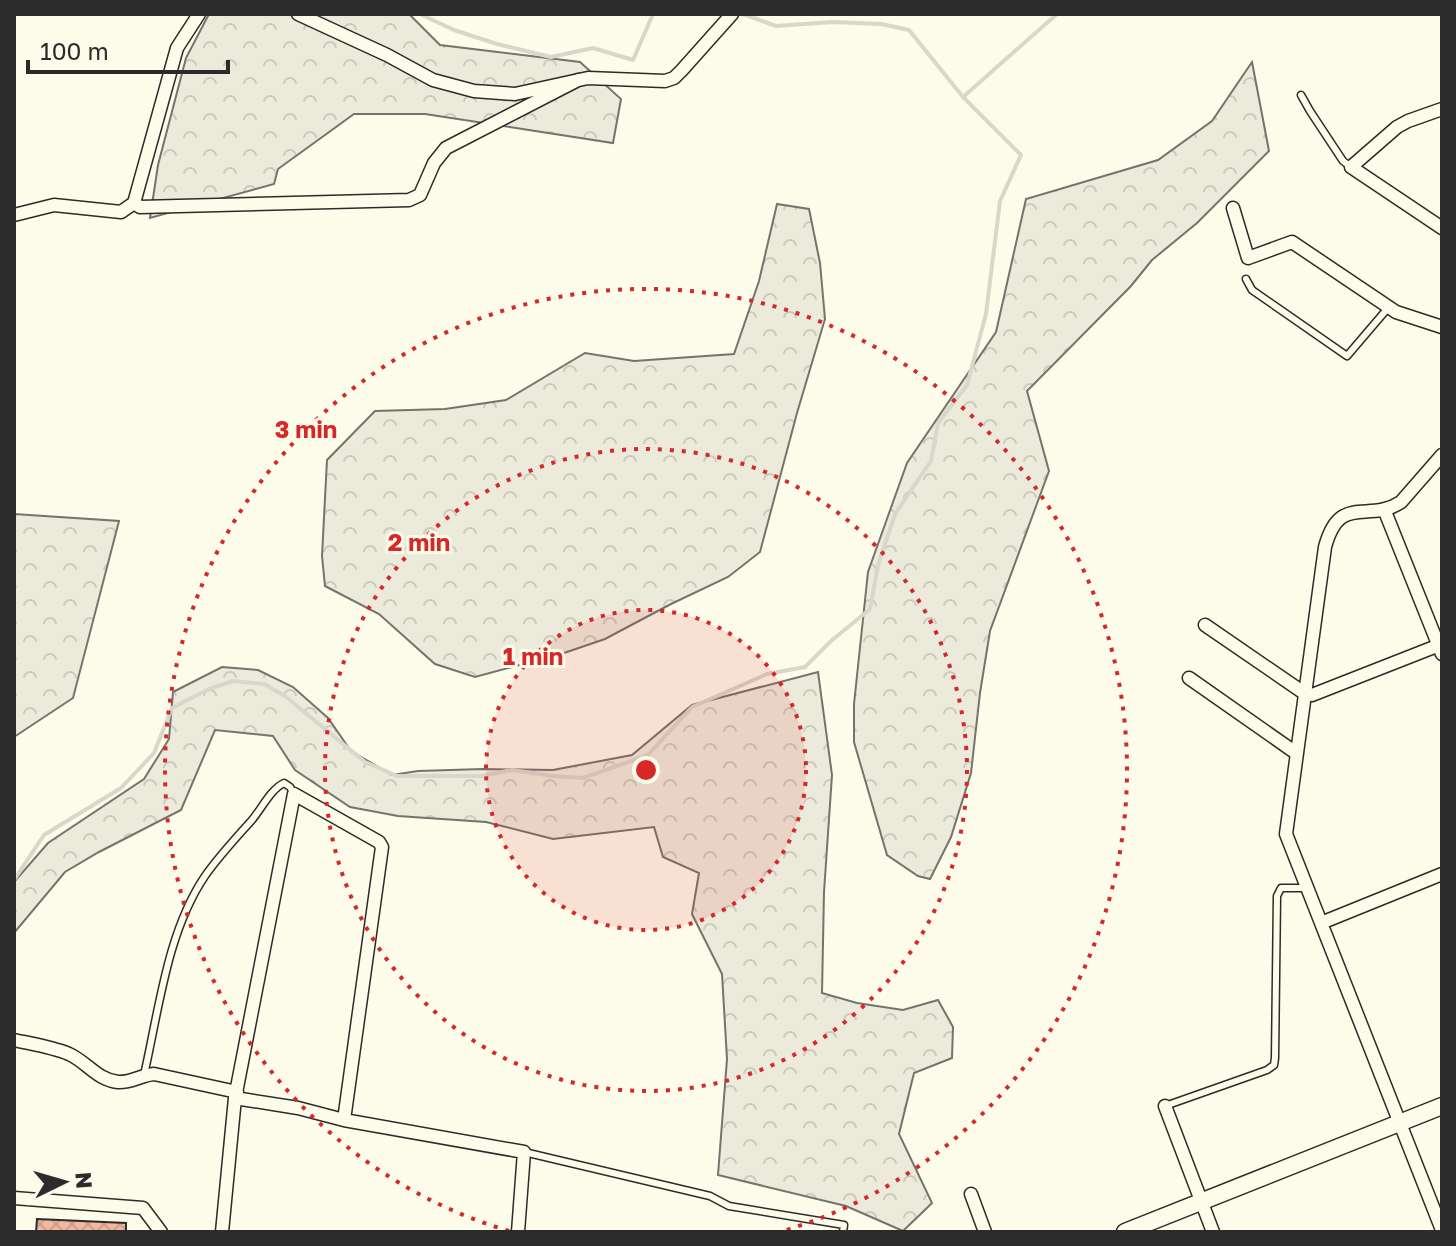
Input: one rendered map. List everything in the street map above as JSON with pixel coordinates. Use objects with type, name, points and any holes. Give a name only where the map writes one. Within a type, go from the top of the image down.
[{"type":"street","points":[[14,215],[54,205],[121,212],[134,203],[177,48],[199,14]]},
{"type":"street","points":[[298,14],[433,80],[474,91],[515,94],[588,78],[665,81],[674,78],[732,14]]},
{"type":"street","points":[[134,203],[140,207],[409,200],[420,195],[434,163],[446,148],[578,80]]},
{"type":"street","points":[[1442,109],[1397,127],[1351,167],[1442,228]]},
{"type":"street","points":[[1233,208],[1248,258],[1292,242],[1388,308],[1442,327]]},
{"type":"street","points":[[1442,455],[1401,502],[1384,509],[1344,515],[1328,534],[1286,834],[1442,1230]]},
{"type":"street","points":[[1205,625],[1304,693],[1312,695],[1441,648],[1384,509]]},
{"type":"street","points":[[1189,678],[1296,753]]},
{"type":"street","points":[[222,1232],[236,1095],[294,794],[379,842],[382,847],[344,1120]]},
{"type":"street","points":[[1321,923],[1442,874]]},
{"type":"street","points":[[14,1040],[68,1054],[103,1078],[117,1082],[154,1074],[344,1120],[524,1152],[518,1232]]},
{"type":"street","points":[[1165,1106],[1213,1232]]},
{"type":"street","points":[[1125,1232],[1442,1106]]},
{"type":"street","points":[[971,1194],[985,1232]]},
{"type":"street","points":[[14,1198],[143,1208],[161,1232]]},
{"type":"lane","points":[[1301,95],[1343,161],[1351,167]]},
{"type":"lane","points":[[1246,279],[1252,290],[1347,356],[1388,308]]},
{"type":"lane","points":[[144,1075],[172,951],[181,924],[204,878],[277,786],[284,783],[294,794]]},
{"type":"lane","points":[[1165,1106],[1274,1065],[1277,896],[1281,888],[1307,888]]},
{"type":"lane","points":[[524,1152],[710,1196],[729,1206],[844,1225],[843,1232]]},
{"type":"green space","points":[[209,14],[409,14],[440,45],[580,62],[621,99],[613,143],[425,114],[354,114],[278,169],[274,184],[150,218],[158,165],[186,58]]},
{"type":"green space","points":[[1252,62],[1269,151],[1197,223],[1152,260],[1131,286],[1027,391],[1049,471],[990,631],[971,773],[951,837],[930,879],[918,876],[887,855],[854,742],[854,704],[868,572],[907,463],[996,332],[1026,199],[1158,160],[1212,121]]},
{"type":"green space","points":[[777,204],[809,209],[820,263],[825,319],[760,552],[728,577],[605,639],[475,677],[435,664],[379,614],[325,586],[322,556],[327,460],[375,411],[445,409],[506,400],[585,353],[634,361],[734,354],[759,281]]},
{"type":"green space","points":[[14,514],[119,521],[73,698],[14,737]]},
{"type":"green space","points":[[222,667],[258,670],[293,687],[328,718],[351,751],[392,775],[418,771],[553,770],[632,755],[692,705],[818,672],[832,775],[824,892],[822,993],[857,1003],[903,1010],[938,1000],[953,1027],[952,1058],[914,1073],[899,1134],[932,1203],[903,1231],[846,1206],[718,1175],[727,1059],[722,974],[692,914],[699,873],[663,857],[654,827],[553,839],[486,822],[398,816],[350,807],[295,770],[273,736],[215,730],[181,810],[65,872],[14,933],[14,882],[48,843],[144,779],[169,739],[173,692]]},
{"type":"building","points":[[37,1219],[126,1223],[126,1232],[36,1232]]},
{"type":"waterway","points":[[420,14],[454,30],[551,57],[593,48],[633,60],[653,14]]},
{"type":"waterway","points":[[14,880],[44,835],[121,788],[154,753],[172,708],[233,681],[264,684],[285,696],[365,762],[397,776],[481,776],[512,770],[583,778],[648,755],[692,707],[767,674],[805,667],[870,609],[878,565],[895,514],[931,461],[938,423],[967,385],[986,314],[1000,201],[1021,155],[963,97],[909,30],[881,24],[833,22],[776,26],[743,14]]},
{"type":"waterway","points":[[963,97],[1057,14]]}]
